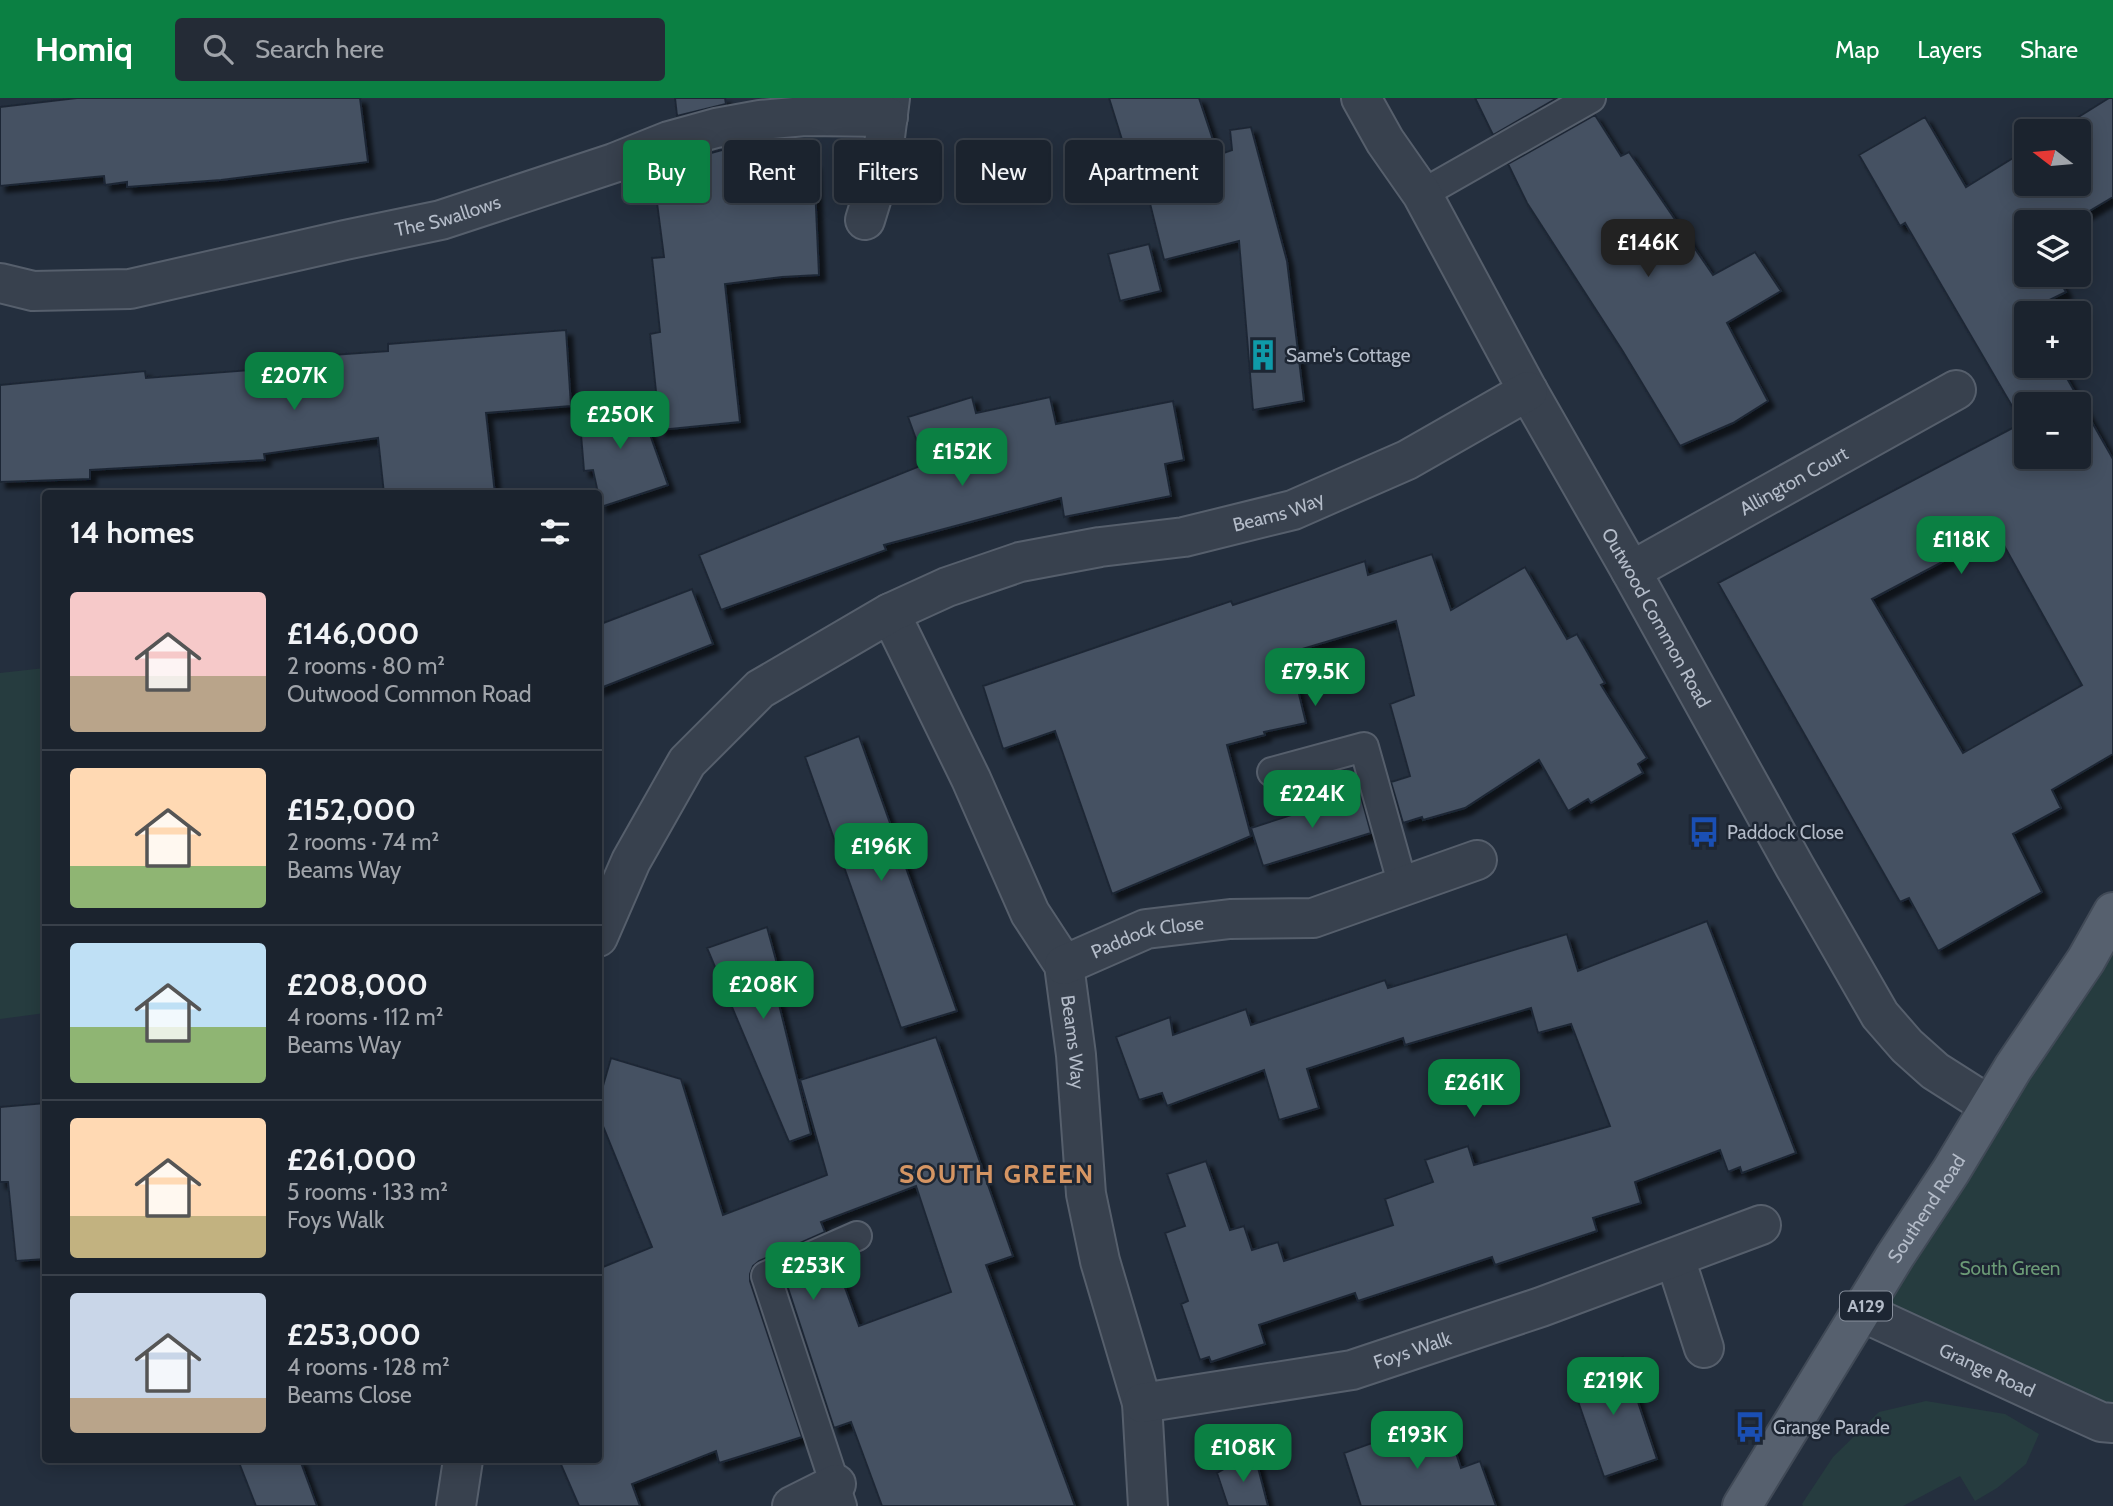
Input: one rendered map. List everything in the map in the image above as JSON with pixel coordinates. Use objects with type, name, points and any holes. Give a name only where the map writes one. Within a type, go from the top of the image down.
[{"type":"main road","name":"Southend Road","points":[[1743,1506],[2012,1068],[2086,960],[2113,912]]},
{"type":"street","name":"Outwood Common Road","points":[[1361,98],[1385,141],[1422,194],[1528,391],[1880,1015],[1907,1046],[1935,1071],[1990,1106]]},
{"type":"street","name":"The Swallows","points":[[0,283],[33,291],[130,289],[441,220],[614,163],[669,141],[716,128],[760,120],[889,107],[881,168],[865,220]]},
{"type":"street","name":"Allington Court","points":[[1631,571],[1956,390]]},
{"type":"street","name":"Beams Way","points":[[602,927],[631,861],[687,762],[760,689],[890,613],[947,587],[1020,562],[1100,547],[1184,537],[1293,510],[1407,460],[1528,391]]},
{"type":"street","name":"Beams Way","points":[[890,613],[971,779],[1030,913],[1063,965],[1076,1055],[1087,1194],[1100,1261],[1142,1404],[1148,1506]]},
{"type":"street","name":"Paddock Close","points":[[1063,965],[1146,929],[1230,919],[1313,918],[1476,860]]},
{"type":"street","name":"Foys Walk","points":[[1142,1404],[1352,1370],[1541,1307],[1761,1225]]},
{"type":"street","points":[[1675,1258],[1704,1348]]},
{"type":"street","name":"Grange Road","points":[[1862,1312],[2102,1422],[2113,1423]]},
{"type":"street","points":[[456,1506],[463,1463]]},
{"type":"street","points":[[792,1506],[839,1495]]},
{"type":"lane","points":[[1422,194],[1591,98]]},
{"type":"lane","points":[[1272,772],[1364,747],[1403,886]]},
{"type":"lane","points":[[839,1495],[766,1276],[857,1236]]},
{"type":"green space","points":[[42,668],[42,1013],[0,1019],[0,673]]},
{"type":"green space","name":"South Green","points":[[2113,912],[2113,1423],[1862,1312]]},
{"type":"green space","points":[[1926,1401],[2005,1414],[2039,1434],[2026,1464],[1997,1488],[1975,1501],[1960,1476],[1903,1506],[1803,1506],[1833,1457],[1879,1412]]},
{"type":"building","points":[[77,98],[360,98],[368,162],[221,180],[127,187],[127,182],[105,185],[104,176],[0,186],[0,107]]},
{"type":"building","points":[[675,98],[725,98],[726,104],[677,116]]},
{"type":"building","points":[[1109,98],[1199,98],[1213,140],[1122,140]]},
{"type":"building","points":[[1475,98],[1557,98],[1493,135]]},
{"type":"building","points":[[2113,98],[2113,197],[2091,210],[2014,210],[2014,287],[2063,287],[2066,292],[2048,301],[2014,301],[2014,378],[2067,378],[2075,392],[2014,392],[2014,409],[1905,223],[1900,226],[1859,155],[1925,117],[1966,187],[2014,157],[2014,196],[2091,196],[2091,119],[2075,119]]},
{"type":"building","points":[[1595,115],[1621,156],[1629,152],[1713,275],[1755,252],[1781,291],[1727,323],[1768,401],[1733,423],[1680,446],[1527,203],[1508,164]]},
{"type":"building","points":[[1251,127],[1287,261],[1304,401],[1253,410],[1239,241],[1164,260],[1150,203],[1223,203],[1223,153],[1232,150],[1230,130]]},
{"type":"building","points":[[724,149],[724,203],[816,203],[819,275],[725,284],[740,422],[660,430],[650,334],[660,332],[652,258],[664,257],[657,203],[710,203],[710,153]]},
{"type":"building","points":[[1149,244],[1161,291],[1120,301],[1108,254]]},
{"type":"building","points":[[566,330],[571,406],[486,413],[495,490],[384,490],[378,438],[264,454],[265,460],[90,470],[90,479],[0,482],[0,385],[145,371],[146,378],[275,368],[274,359],[388,351],[388,344]]},
{"type":"building","points":[[972,397],[976,413],[1050,397],[1056,424],[1173,401],[1184,460],[1165,464],[1171,496],[1064,517],[1061,498],[884,545],[886,550],[721,610],[699,555],[925,464],[908,417]]},
{"type":"building","points":[[637,398],[668,485],[602,507],[602,490],[597,490],[593,470],[584,471],[579,410]]},
{"type":"building","points":[[2091,420],[2113,459],[2113,754],[2052,790],[2061,808],[2013,834],[2042,892],[1938,951],[1909,898],[1900,902],[1718,583],[2014,427],[2014,469],[2091,469]],"holes":[[[1997,533],[2082,685],[1963,753],[1872,599]]]},
{"type":"building","points":[[1432,554],[1451,610],[1525,567],[1567,639],[1577,634],[1605,683],[1601,685],[1647,758],[1638,764],[1643,773],[1591,803],[1588,799],[1568,811],[1539,760],[1465,808],[1403,823],[1391,782],[1410,776],[1390,704],[1414,695],[1396,621],[1289,653],[1306,723],[1264,732],[1265,735],[1227,745],[1251,836],[1112,894],[1055,731],[1003,749],[983,686],[1231,601],[1233,605],[1365,561],[1368,575]]},
{"type":"building","points":[[692,589],[713,644],[602,687],[602,623]]},
{"type":"building","points":[[859,736],[957,1011],[901,1028],[805,757]]},
{"type":"building","points":[[1360,793],[1371,833],[1263,866],[1251,828]]},
{"type":"building","points":[[1707,921],[1796,1153],[1742,1173],[1740,1167],[1728,1172],[1720,1150],[1635,1182],[1641,1203],[1593,1218],[1597,1231],[1495,1265],[1492,1257],[1358,1301],[1355,1293],[1259,1325],[1265,1344],[1211,1362],[1209,1357],[1200,1360],[1181,1304],[1188,1301],[1165,1233],[1185,1226],[1167,1174],[1206,1161],[1230,1230],[1244,1226],[1252,1250],[1278,1242],[1284,1261],[1393,1225],[1385,1199],[1433,1182],[1425,1160],[1468,1146],[1474,1165],[1610,1126],[1571,1024],[1538,1033],[1531,1008],[1405,1045],[1403,1038],[1307,1069],[1319,1108],[1279,1120],[1264,1070],[1167,1106],[1162,1093],[1139,1100],[1116,1037],[1170,1017],[1173,1035],[1246,1009],[1251,1025],[1385,980],[1388,988],[1567,934],[1578,971]]},
{"type":"building","points":[[767,927],[783,986],[775,988],[811,1134],[789,1142],[707,948]]},
{"type":"building","points":[[936,1037],[1013,1256],[986,1265],[1075,1506],[882,1506],[851,1422],[834,1428],[787,1285],[836,1263],[859,1326],[951,1292],[916,1186],[821,1222],[825,1232],[753,1266],[750,1281],[802,1437],[719,1463],[716,1451],[632,1484],[640,1506],[579,1506],[560,1463],[602,1463],[602,1267],[652,1247],[602,1124],[602,1089],[611,1058],[681,1079],[723,1215],[827,1175],[800,1080]]},
{"type":"building","points":[[42,1103],[42,1259],[16,1261],[8,1182],[0,1182],[0,1107]]},
{"type":"building","points":[[1623,1357],[1657,1459],[1604,1477],[1569,1375]]},
{"type":"building","points":[[1444,1417],[1461,1468],[1480,1461],[1496,1506],[1361,1506],[1344,1453]]},
{"type":"building","points":[[1254,1452],[1268,1506],[1228,1506],[1217,1473]]},
{"type":"building","points":[[239,1463],[301,1463],[317,1506],[256,1506]]},
{"type":"place","name":"Same's Cottage","points":[[1263,355]]},
{"type":"place","name":"Paddock Close","points":[[1704,832]]},
{"type":"place","name":"Grange Parade","points":[[1750,1427]]},
{"type":"district","name":"SOUTH GREEN","points":[[997,1174]]}]
